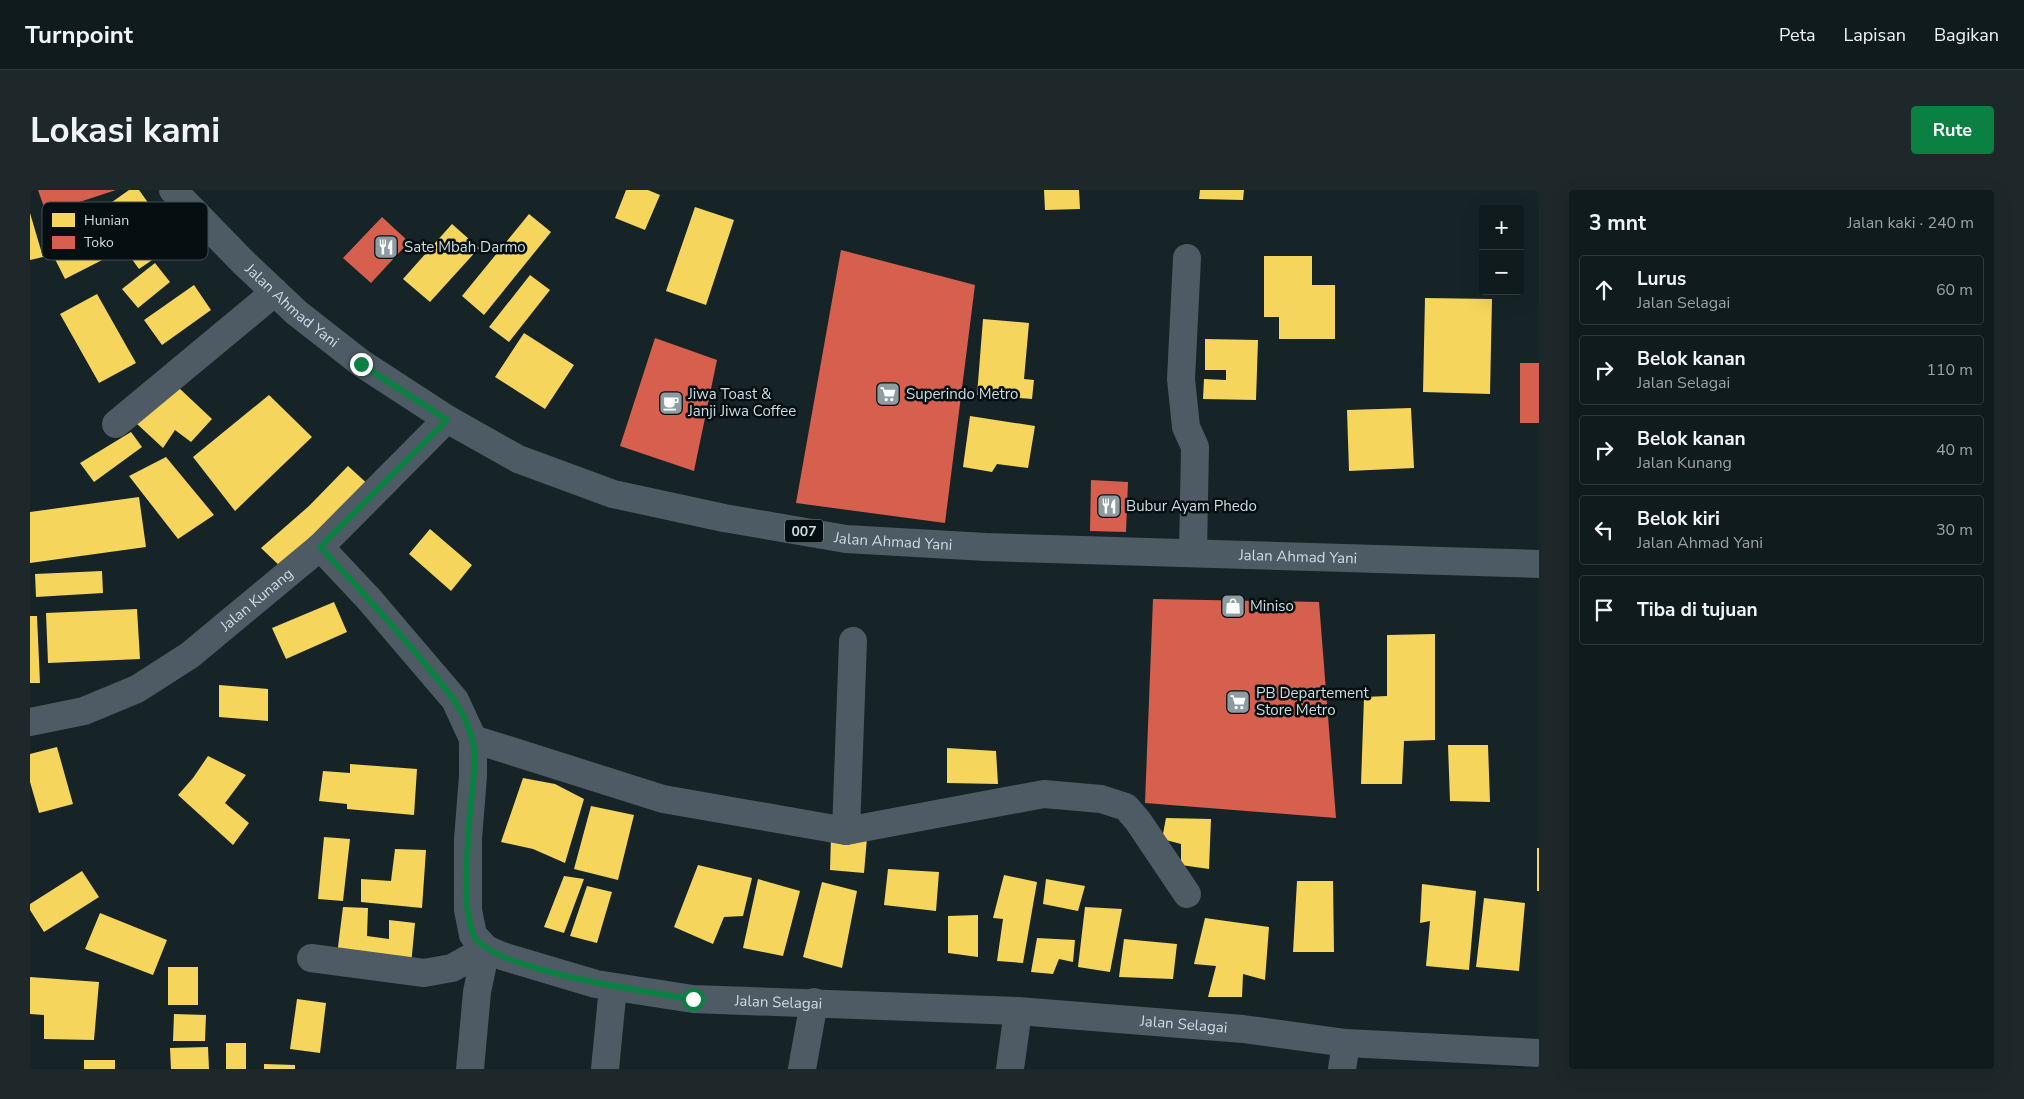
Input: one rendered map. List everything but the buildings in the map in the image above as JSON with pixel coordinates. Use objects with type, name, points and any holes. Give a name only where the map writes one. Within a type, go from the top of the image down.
[{"type":"main road","name":"Jalan Ahmad Yani","points":[[173,190],[185,202]]},
{"type":"main road","name":"Jalan Ahmad Yani","points":[[208,225],[296,313],[361,364],[447,420],[518,459],[613,494],[724,518],[846,539],[986,547],[1539,564]]},
{"type":"street","points":[[1187,258],[1180,380],[1186,427],[1195,447],[1192,553]]},
{"type":"street","points":[[116,424],[275,292]]},
{"type":"street","name":"Jalan Kunang","points":[[30,722],[84,710],[137,689],[190,655],[320,547],[447,420]]},
{"type":"street","points":[[320,547],[368,598],[455,700],[472,738],[473,776],[468,838],[468,910],[473,935],[486,949]]},
{"type":"street","points":[[846,831],[853,641]]},
{"type":"street","points":[[472,738],[663,798],[846,831],[1044,794],[1101,798],[1126,807],[1138,821],[1187,894]]},
{"type":"street","points":[[311,958],[424,973],[452,968],[486,949]]},
{"type":"street","points":[[470,1069],[477,992],[486,949]]},
{"type":"street","name":"Jalan Selagai","points":[[486,949],[545,970],[613,986],[693,999],[1018,1011],[1243,1029],[1344,1056],[1539,1053]]},
{"type":"street","points":[[605,1069],[613,986]]},
{"type":"street","points":[[802,1069],[814,1002]]},
{"type":"street","points":[[1010,1069],[1018,1011]]},
{"type":"place","name":"Sate Mbah Darmo","points":[[386,247]]},
{"type":"place","name":"Superindo Metro","points":[[888,394]]},
{"type":"place","name":"Jiwa Toast & Janji Jiwa Coffee","points":[[671,403]]},
{"type":"place","name":"Bubur Ayam Phedo","points":[[1109,506]]},
{"type":"place","name":"Miniso","points":[[1233,606]]},
{"type":"place","name":"PB Departement Store Metro","points":[[1238,702]]},
{"type":"route","points":[[361,364],[447,420],[320,547],[368,598],[455,700],[472,738],[473,776],[468,838],[468,910],[473,935],[486,949],[545,970],[596,984],[693,999]]}]
